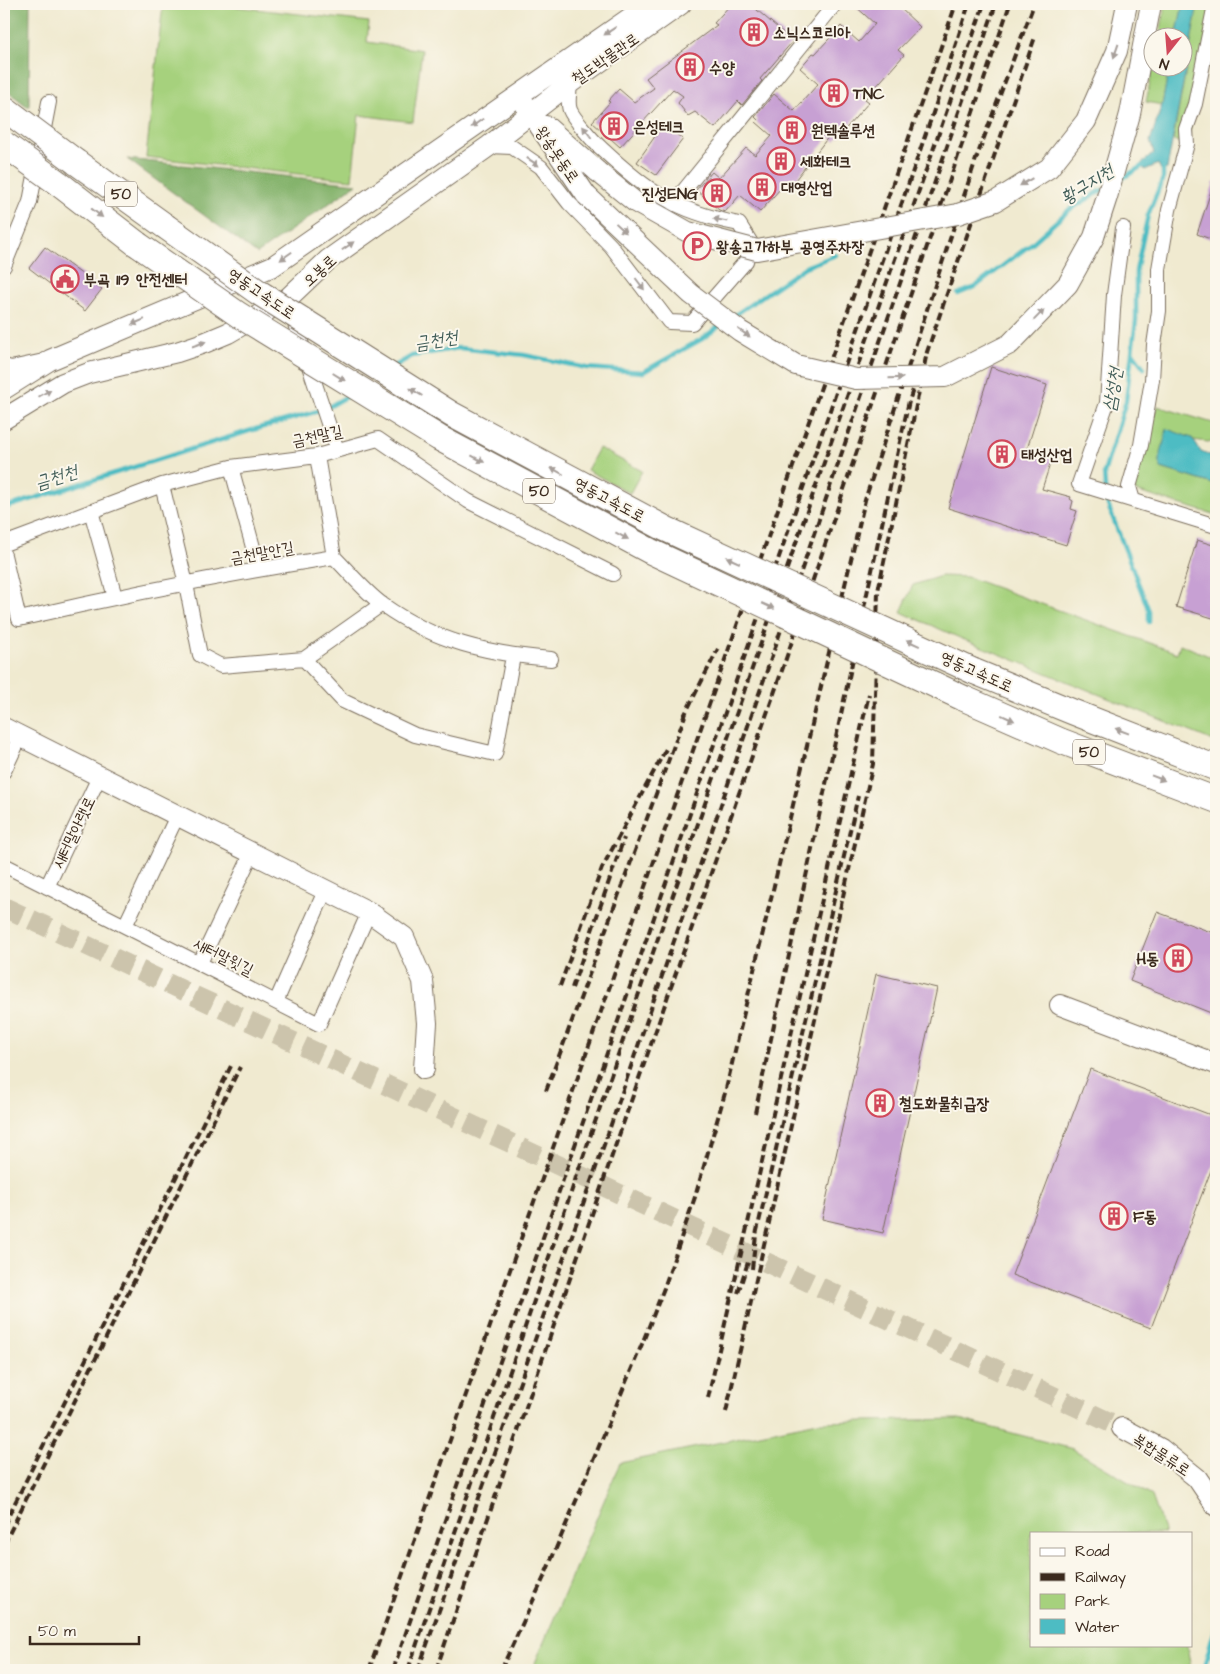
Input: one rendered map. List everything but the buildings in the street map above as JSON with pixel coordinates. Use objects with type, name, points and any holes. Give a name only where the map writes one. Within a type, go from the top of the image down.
[{"type":"highway","name":"영동고속도로","points":[[4,108],[258,292],[451,414],[666,529],[973,671],[1216,768]]},
{"type":"highway","name":"영동고속도로","points":[[4,144],[137,244],[239,315],[439,438],[650,551],[963,698],[1061,742],[1216,800]]},
{"type":"street","name":"철도박물관로","points":[[517,95],[650,4]]},
{"type":"street","name":"철도박물관로","points":[[531,113],[681,4]]},
{"type":"street","points":[[673,204],[834,4]]},
{"type":"street","name":"왕송못동로","points":[[531,113],[635,202],[688,232],[757,250],[958,214],[996,200],[1049,168],[1086,121],[1118,51],[1127,4]]},
{"type":"street","name":"왕송못동로","points":[[517,95],[586,195],[691,294],[740,331],[796,365],[856,379],[945,377],[1010,344],[1068,284],[1094,237],[1130,114],[1151,4]]},
{"type":"street","points":[[1133,500],[1129,487],[1141,445],[1152,380],[1159,311],[1159,269],[1169,210],[1187,144],[1186,129],[1195,104],[1215,4]]},
{"type":"street","points":[[489,146],[512,147],[541,167],[569,203],[611,246],[669,322],[692,323],[746,261],[751,243],[739,224],[714,219],[673,204],[646,187],[592,139],[570,110],[570,83]]},
{"type":"street","name":"오봉로","points":[[4,389],[50,360],[273,266],[517,95]]},
{"type":"street","points":[[4,266],[30,202],[49,102]]},
{"type":"street","name":"오봉로","points":[[4,419],[63,383],[89,373],[176,352],[204,342],[228,333],[287,300],[328,260],[489,146],[531,113]]},
{"type":"street","points":[[1123,228],[1114,295],[1107,403],[1079,484],[1216,526]]},
{"type":"street","points":[[287,300],[337,450]]},
{"type":"street","points":[[4,366],[11,368],[50,360]]},
{"type":"street","name":"금천말길","points":[[4,544],[162,485],[231,467],[317,456],[378,438],[468,501],[613,574]]},
{"type":"street","points":[[317,456],[334,557],[382,604],[414,625],[442,638],[477,649],[513,656],[552,660]]},
{"type":"street","points":[[231,467],[259,570]]},
{"type":"street","points":[[162,485],[186,584],[200,655],[221,666],[304,659],[382,604]]},
{"type":"street","points":[[91,511],[115,597]]},
{"type":"street","name":"금천말안길","points":[[4,555],[19,619],[115,597],[334,557]]},
{"type":"street","points":[[304,659],[342,701],[415,735],[495,754],[513,656]]},
{"type":"street","name":"새터말아랫로","points":[[4,771],[12,732],[369,912],[404,937],[423,981],[427,1023],[424,1069]]},
{"type":"street","name":"새터말아랫로","points":[[47,887],[99,776]]},
{"type":"street","points":[[125,926],[177,816]]},
{"type":"street","points":[[200,964],[252,853]]},
{"type":"street","name":"새터말윗길","points":[[4,865],[319,1024],[369,912]]},
{"type":"street","points":[[276,1002],[325,891]]},
{"type":"street","points":[[1060,1004],[1216,1064]]},
{"type":"street","name":"복합물류로","points":[[1122,1428],[1160,1449],[1198,1478],[1216,1506]]},
{"type":"green space","points":[[4,4],[30,4],[29,108],[4,88]]},
{"type":"green space","points":[[163,4],[211,4],[369,22],[367,42],[422,50],[413,122],[359,115],[352,180],[146,157]]},
{"type":"green space","points":[[1166,4],[1183,4],[1178,28],[1161,28]]},
{"type":"green space","points":[[1198,4],[1215,4],[1187,144],[1173,140],[1184,78],[1192,78],[1192,37]]},
{"type":"green space","points":[[1151,78],[1167,78],[1162,105],[1146,102]]},
{"type":"green space","points":[[127,159],[357,184],[257,254]]},
{"type":"green space","points":[[1157,406],[1216,424],[1216,443],[1193,440],[1192,438],[1161,468],[1216,485],[1216,515],[1135,491],[1133,485]]},
{"type":"green space","points":[[599,448],[642,471],[630,493],[587,470]]},
{"type":"green space","points":[[941,576],[967,577],[1177,653],[1180,644],[1216,659],[1216,742],[960,638],[901,612],[913,585]]},
{"type":"green space","points":[[959,1419],[1073,1449],[1152,1496],[1165,1532],[1030,1532],[1030,1646],[1187,1646],[1191,1670],[532,1670],[620,1463],[818,1422]]},
{"type":"water","name":"황구지천","points":[[1183,4],[1198,4],[1192,36],[1192,28],[1178,28]]},
{"type":"water","name":"황구지천","points":[[1167,78],[1184,78],[1167,169],[1161,170],[1158,164],[1145,170],[1141,164],[1154,153],[1150,141],[1162,105]]},
{"type":"water","points":[[1167,429],[1192,438],[1201,452],[1216,457],[1216,485],[1161,468],[1159,461]]},
{"type":"waterway","name":"황구지천","points":[[1118,181],[1147,163]]},
{"type":"waterway","name":"삼성천","points":[[1149,622],[1149,611],[1106,500],[1104,473],[1126,401],[1136,320],[1136,271],[1148,215],[1163,178],[1163,165]]},
{"type":"waterway","name":"황구지천","points":[[958,294],[975,287],[1030,245],[1069,210],[1102,190]]},
{"type":"waterway","name":"금천천","points":[[732,317],[805,267],[836,255]]},
{"type":"waterway","name":"금천천","points":[[393,367],[412,356],[459,348],[524,355],[587,368],[643,372],[702,339],[722,324]]},
{"type":"waterway","points":[[1133,353],[1144,368]]},
{"type":"waterway","name":"금천천","points":[[4,508],[325,409],[351,394]]},
{"type":"waterway","name":"삼성천","points":[[1203,1670],[1216,1626]]},
{"type":"tunnel","points":[[4,907],[1122,1428]]},
{"type":"railway","points":[[369,1670],[956,4]]},
{"type":"railway","points":[[393,1670],[933,113],[969,4]]},
{"type":"railway","points":[[408,1670],[649,964],[984,4]]},
{"type":"railway","points":[[418,1670],[605,1142],[996,4]]},
{"type":"railway","points":[[436,1670],[616,1144],[778,682],[1010,4]]},
{"type":"railway","points":[[501,1670],[544,1577],[642,1344],[664,1288],[695,1197],[725,1093],[865,500],[976,159],[1034,4]]},
{"type":"railway","points":[[726,1412],[873,764],[878,591],[927,352],[1035,37]]},
{"type":"railway","points":[[755,1113],[890,487],[909,401],[914,387]]},
{"type":"railway","points":[[683,718],[718,649]]},
{"type":"railway","points":[[708,1398],[869,694]]},
{"type":"railway","points":[[546,1091],[686,713]]},
{"type":"railway","points":[[560,986],[602,868],[667,747]]},
{"type":"railway","points":[[752,1269],[756,1235],[858,796]]},
{"type":"railway","points":[[572,988],[624,838]]},
{"type":"railway","points":[[4,1525],[232,1064]]},
{"type":"railway","points":[[4,1544],[240,1067]]},
{"type":"railway","points":[[738,1293],[749,1259]]},
{"type":"place","name":"소닉스코리아","points":[[754,32]]},
{"type":"place","name":"수양","points":[[690,67]]},
{"type":"place","name":"TNC","points":[[834,93]]},
{"type":"place","name":"은성테크","points":[[614,126]]},
{"type":"place","name":"원텍솔루션","points":[[792,130]]},
{"type":"place","name":"세화테크","points":[[781,161]]},
{"type":"place","name":"대영산업","points":[[762,187]]},
{"type":"place","name":"진성ENG","points":[[717,193]]},
{"type":"place","name":"왕송고가하부 공영주차장","points":[[697,246]]},
{"type":"place","name":"부곡 119 안전센터","points":[[65,279]]},
{"type":"place","name":"태성산업","points":[[1002,454]]},
{"type":"place","name":"H동","points":[[1178,958]]},
{"type":"place","name":"철도화물취급장","points":[[880,1103]]},
{"type":"place","name":"F동","points":[[1114,1216]]}]
